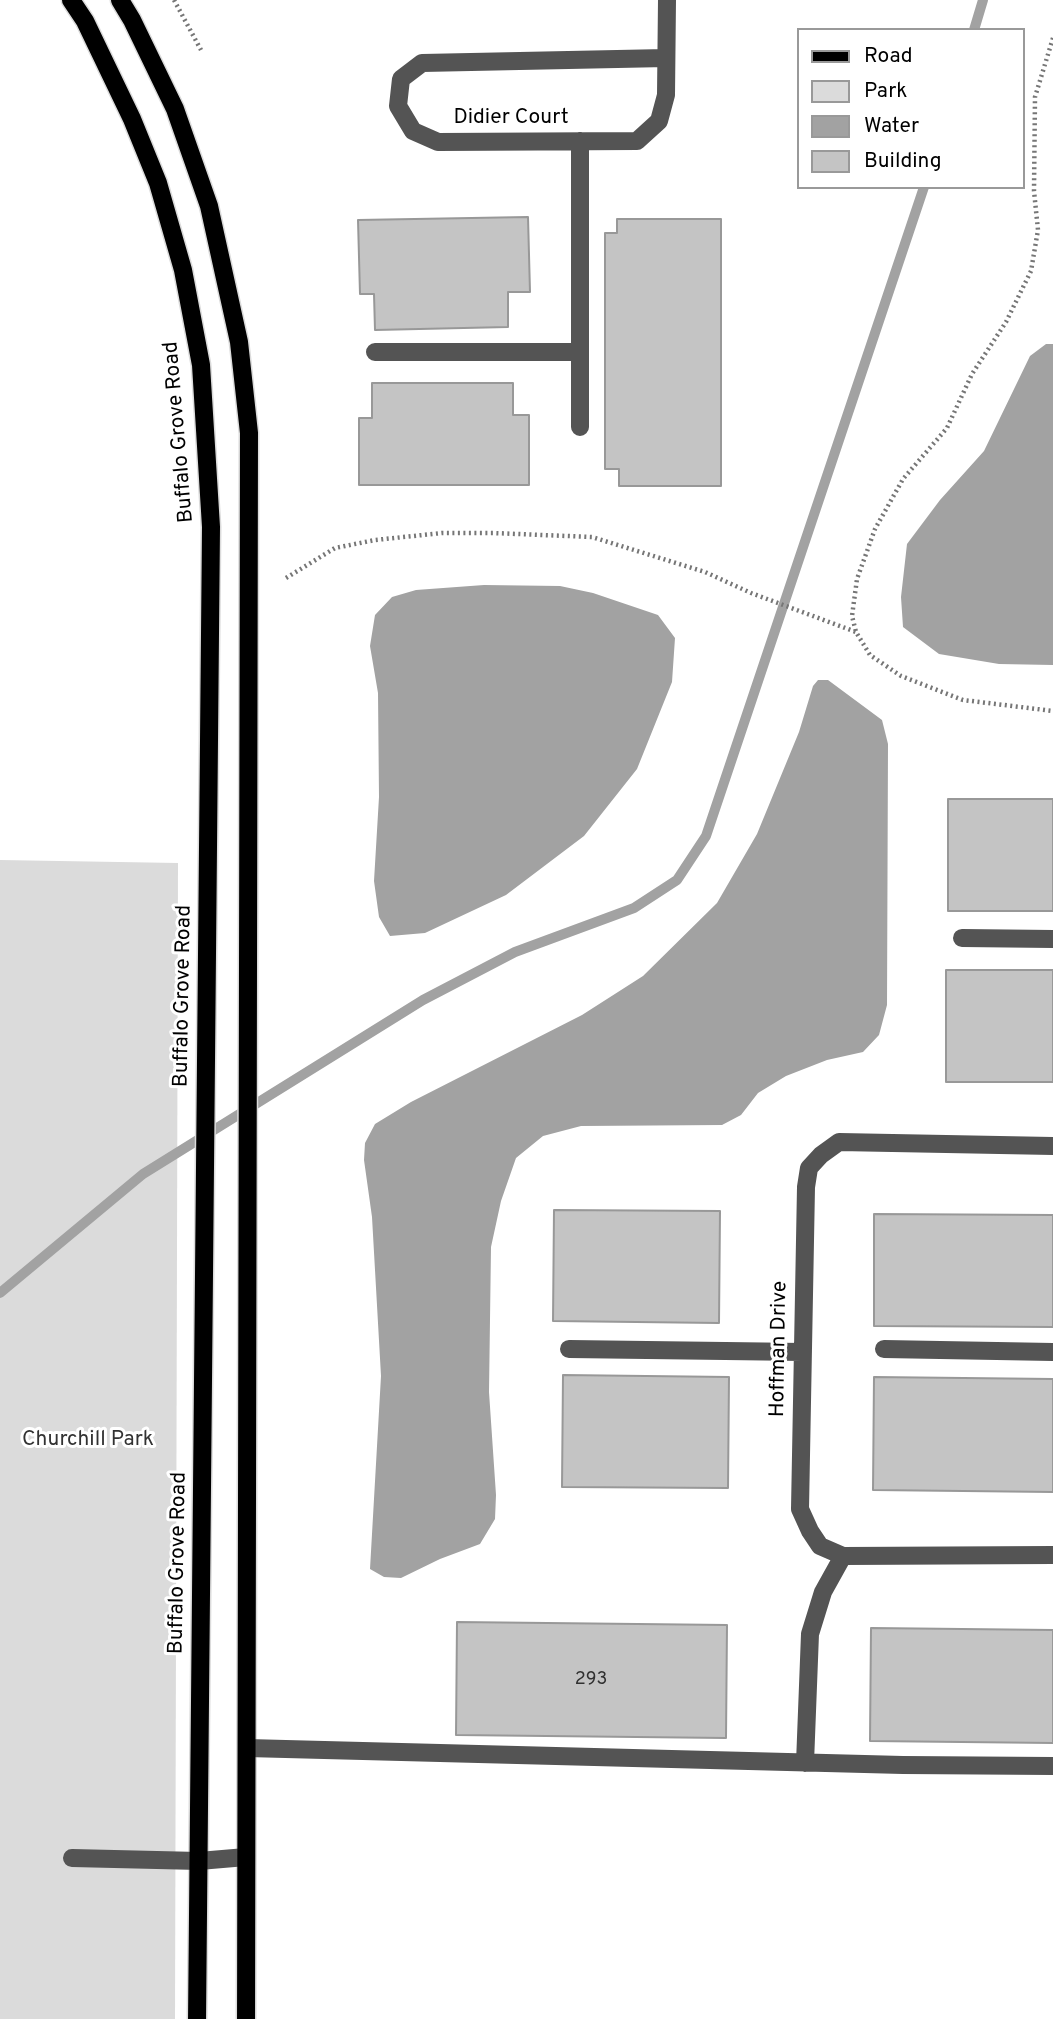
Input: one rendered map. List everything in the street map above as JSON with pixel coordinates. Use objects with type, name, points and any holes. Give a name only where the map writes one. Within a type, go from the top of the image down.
[{"type":"main road","name":"Buffalo Grove Road","points":[[71,0],[85,21],[132,119],[158,183],[183,270],[201,365],[211,527],[197,2019]]},
{"type":"main road","points":[[120,0],[175,109],[205,194],[239,344],[249,433],[246,2019]]},
{"type":"street","name":"Didier Court","points":[[666,58],[422,62],[401,79],[398,106],[413,131],[438,142],[637,141],[659,121],[666,95],[667,0]]},
{"type":"street","points":[[580,141],[580,427]]},
{"type":"street","points":[[375,352],[579,352]]},
{"type":"street","points":[[962,938],[1053,939]]},
{"type":"street","name":"Hoffman Drive","points":[[843,1556],[820,1546],[800,1509],[806,1187],[809,1168],[839,1142],[1053,1146]]},
{"type":"street","points":[[569,1349],[803,1352]]},
{"type":"street","points":[[884,1349],[1053,1352]]},
{"type":"street","points":[[805,1763],[810,1634],[823,1592],[843,1556],[1053,1555]]},
{"type":"street","points":[[247,1748],[805,1763],[1053,1766]]},
{"type":"street","points":[[72,1858],[199,1861],[246,1857]]},
{"type":"path","points":[[174,0],[201,50]]},
{"type":"path","points":[[1053,38],[1035,97],[1034,191],[1038,230],[1031,271],[1006,322],[972,374],[947,428],[903,479],[875,529],[857,579],[852,616],[856,632],[870,654],[901,676],[963,700],[1053,711]]},
{"type":"path","points":[[286,578],[335,548],[376,540],[442,533],[592,537],[705,572],[763,598],[856,632]]},
{"type":"green space","name":"Churchill Park","points":[[0,860],[178,863],[175,2019],[0,2019]]},
{"type":"water","points":[[1046,344],[1053,344],[1053,665],[999,664],[939,654],[903,627],[901,597],[907,544],[940,500],[984,451],[1030,356]]},
{"type":"water","points":[[484,585],[560,586],[593,593],[658,615],[675,638],[672,682],[637,769],[584,836],[506,895],[425,933],[390,936],[379,917],[374,881],[379,797],[378,693],[370,646],[375,615],[392,597],[416,590]]},
{"type":"water","points":[[818,680],[828,680],[882,720],[888,744],[887,1005],[879,1035],[863,1052],[827,1060],[786,1076],[758,1093],[741,1115],[722,1125],[581,1126],[543,1136],[516,1158],[501,1201],[491,1247],[489,1392],[496,1495],[495,1519],[480,1544],[401,1578],[384,1577],[370,1569],[381,1376],[372,1217],[364,1160],[365,1143],[375,1124],[411,1102],[582,1015],[643,976],[717,903],[757,834],[799,732],[813,686]]},
{"type":"building","points":[[528,217],[530,292],[508,292],[508,327],[375,330],[374,294],[360,294],[358,220]]},
{"type":"building","points":[[617,219],[721,219],[721,486],[619,486],[619,469],[605,469],[605,233],[617,233]]},
{"type":"building","points":[[372,383],[513,383],[513,415],[529,415],[529,485],[359,485],[359,418],[372,418]]},
{"type":"building","points":[[948,799],[1053,799],[1053,911],[948,911]]},
{"type":"building","points":[[946,970],[1053,970],[1053,1082],[946,1082]]},
{"type":"building","points":[[554,1210],[720,1211],[719,1323],[553,1321]]},
{"type":"building","points":[[874,1214],[1053,1215],[1053,1327],[874,1326]]},
{"type":"building","points":[[563,1375],[729,1377],[728,1488],[562,1487]]},
{"type":"building","points":[[874,1377],[1053,1379],[1053,1492],[873,1490]]},
{"type":"building","points":[[457,1622],[727,1625],[726,1738],[456,1735]]},
{"type":"building","points":[[871,1628],[1053,1630],[1053,1743],[870,1741]]},
{"type":"waterway","points":[[975,28],[983,0]]},
{"type":"waterway","points":[[0,1293],[143,1174],[423,1000],[515,952],[634,908],[677,880],[706,836],[923,189]]}]
